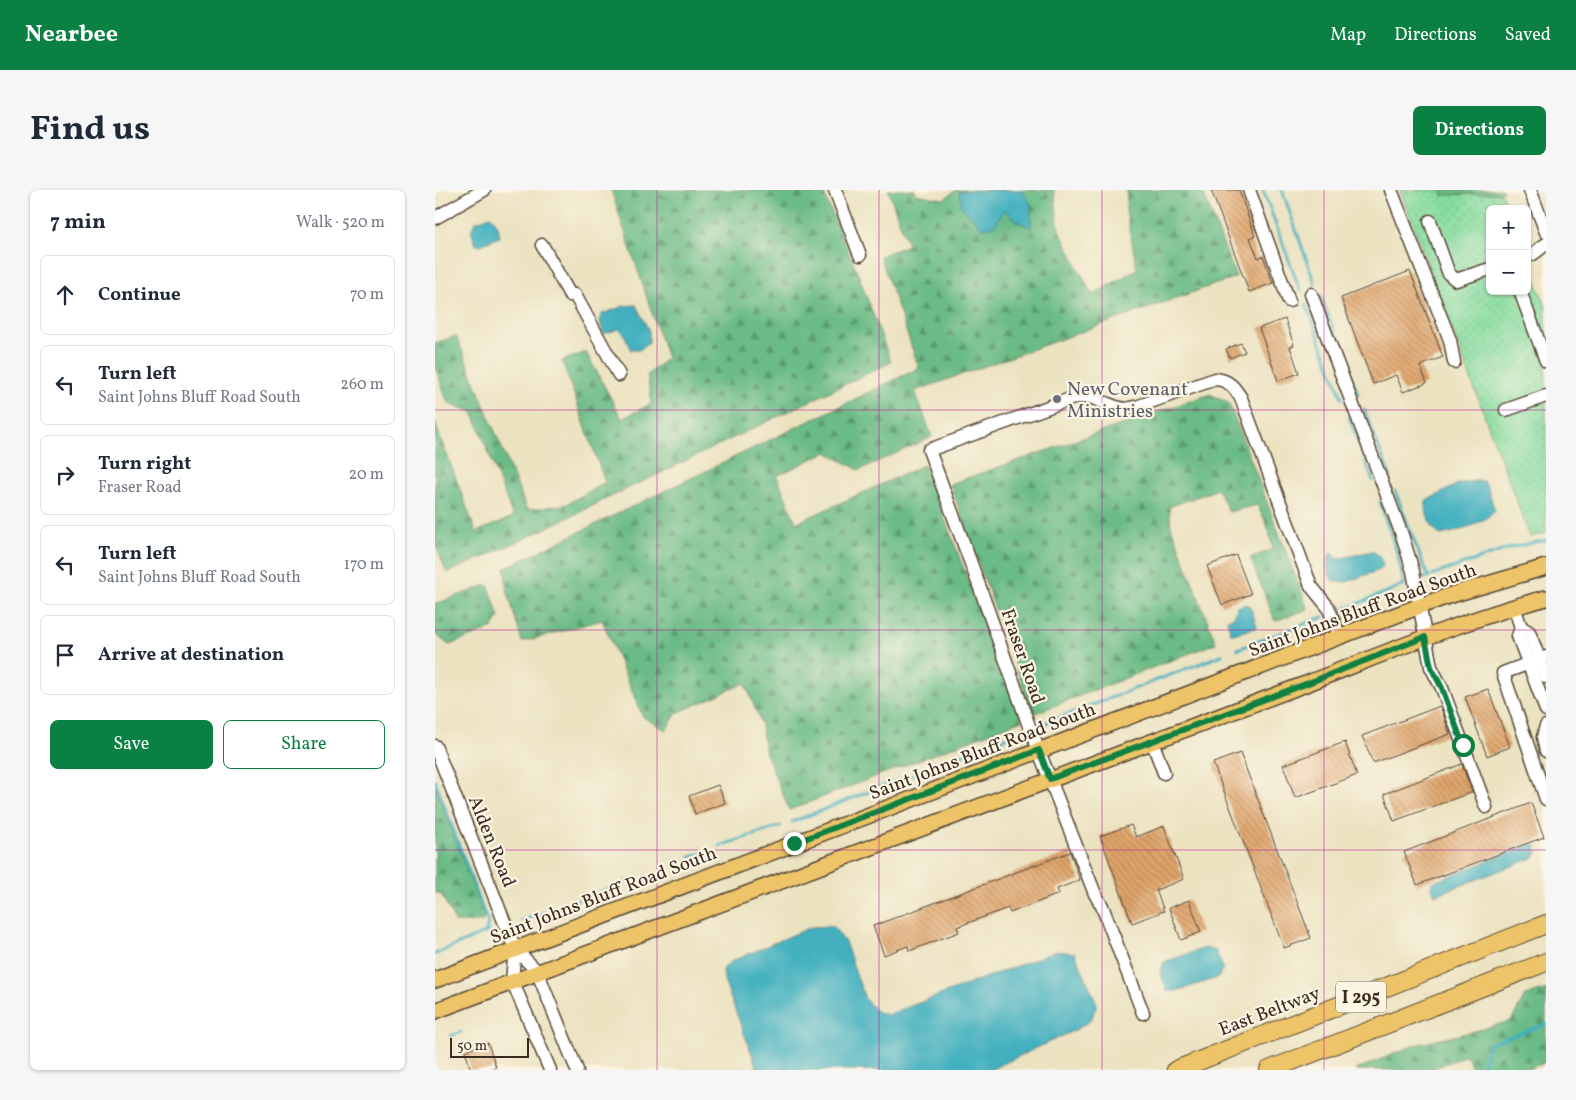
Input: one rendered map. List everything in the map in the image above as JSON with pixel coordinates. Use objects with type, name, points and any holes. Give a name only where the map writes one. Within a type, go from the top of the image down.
[{"type":"highway","name":"East Beltway","points":[[1176,1070],[1546,924]]},
{"type":"highway","name":"I 295","points":[[1269,1070],[1546,962]]},
{"type":"main road","name":"Saint Johns Bluff Road South","points":[[435,980],[1420,606],[1546,567]]},
{"type":"main road","points":[[435,1010],[1303,685],[1425,637],[1546,598]]},
{"type":"street","points":[[435,218],[484,190]]},
{"type":"street","points":[[835,190],[860,255]]},
{"type":"street","points":[[1249,190],[1289,301]]},
{"type":"street","points":[[1391,190],[1450,340],[1454,362]]},
{"type":"street","points":[[1530,190],[1546,232]]},
{"type":"street","points":[[1430,221],[1449,274],[1456,280],[1486,269]]},
{"type":"street","points":[[1531,255],[1546,244]]},
{"type":"street","points":[[542,246],[570,295],[575,294],[619,375]]},
{"type":"street","points":[[1311,294],[1402,535],[1413,571],[1431,667],[1442,688],[1486,807]]},
{"type":"street","points":[[1521,295],[1546,361]]},
{"type":"street","name":"Fraser Road","points":[[1143,1012],[1029,726],[929,450],[1076,397],[1090,397],[1125,409],[1215,379],[1225,380],[1235,388],[1241,398],[1311,586],[1328,607],[1340,637]]},
{"type":"street","points":[[1506,410],[1546,396]]},
{"type":"street","points":[[1514,607],[1521,627],[1529,632],[1546,677]]},
{"type":"street","points":[[1538,660],[1546,710]]},
{"type":"street","points":[[1538,660],[1503,673],[1546,799]]},
{"type":"street","points":[[1526,741],[1544,732],[1546,752]]},
{"type":"street","points":[[1151,741],[1164,773]]},
{"type":"street","name":"Alden Road","points":[[435,746],[515,949],[537,971],[577,1070]]},
{"type":"street","name":"Alden Road","points":[[515,949],[512,980],[550,1070]]},
{"type":"green space","points":[[611,190],[822,190],[855,266],[891,362],[515,543],[447,573],[435,544],[435,423],[476,532],[513,517],[473,412],[448,403],[435,366],[435,343],[456,336],[527,510],[567,504],[605,482],[562,361],[586,352],[622,419],[652,403],[647,375],[667,358]]},
{"type":"green space","points":[[888,190],[915,190],[915,194],[944,199],[956,190],[1054,190],[1059,230],[1092,295],[1137,269],[1126,210],[1127,190],[1202,190],[1236,277],[915,391],[932,437],[859,470],[826,452],[777,476],[796,523],[924,465],[1022,720],[789,810],[766,753],[760,721],[745,683],[677,713],[666,730],[643,717],[602,620],[522,642],[506,586],[505,568],[919,368],[880,256],[908,245]]},
{"type":"green space","points":[[1400,190],[1441,190],[1443,195],[1501,193],[1506,205],[1486,205],[1486,295],[1531,295],[1531,269],[1546,307],[1546,533],[1530,537]]},
{"type":"green space","points":[[1441,190],[1503,190],[1501,193],[1443,195]]},
{"type":"green space","points":[[1210,394],[1229,403],[1308,609],[1275,621],[1250,558],[1273,549],[1267,525],[1257,505],[1229,512],[1218,489],[1169,507],[1171,526],[1216,643],[1033,714],[950,484]]},
{"type":"green space","points":[[487,585],[489,586],[499,617],[493,628],[449,645],[435,634],[435,604]]},
{"type":"green space","points":[[435,786],[484,916],[482,922],[455,922],[442,895],[435,892]]},
{"type":"green space","points":[[1546,989],[1546,1062],[1526,1070],[1472,1070],[1467,1055],[1429,1070],[1355,1070],[1415,1045],[1511,1021],[1525,996]]},
{"type":"water","points":[[1021,190],[1031,204],[1031,228],[1018,222],[1005,210],[994,226],[982,228],[961,206],[959,191]]},
{"type":"water","points":[[490,216],[497,225],[499,237],[481,245],[476,245],[471,231],[475,222]]},
{"type":"water","points":[[636,305],[649,331],[649,343],[639,350],[631,350],[624,334],[619,329],[603,334],[600,321],[602,314],[624,306]]},
{"type":"water","points":[[1483,481],[1487,486],[1495,511],[1490,516],[1469,527],[1440,535],[1429,520],[1426,501],[1458,484]]},
{"type":"water","points":[[1372,551],[1381,559],[1383,567],[1380,570],[1346,582],[1335,582],[1330,575],[1327,565],[1331,553],[1334,553],[1335,559],[1338,559]]},
{"type":"water","points":[[1246,604],[1250,606],[1257,626],[1233,634],[1230,632],[1227,619],[1234,617],[1237,607]]},
{"type":"water","points":[[1532,844],[1536,846],[1537,852],[1533,858],[1436,895],[1434,894],[1431,883]]},
{"type":"water","points":[[833,926],[845,942],[865,999],[876,1011],[887,1015],[1056,951],[1075,953],[1097,1004],[1091,1020],[1077,1029],[990,1070],[758,1070],[724,981],[723,969],[732,961],[811,927]]},
{"type":"water","points":[[1205,948],[1216,951],[1223,968],[1218,978],[1176,991],[1167,991],[1160,972],[1164,962]]},
{"type":"building","points":[[1211,190],[1239,190],[1255,236],[1250,238],[1258,258],[1263,256],[1273,283],[1249,292]]},
{"type":"building","points":[[1410,271],[1443,357],[1420,366],[1427,383],[1403,392],[1396,375],[1373,384],[1341,298]]},
{"type":"building","points":[[1285,319],[1294,345],[1290,347],[1299,373],[1278,381],[1259,328]]},
{"type":"building","points":[[1241,343],[1245,352],[1230,358],[1226,349]]},
{"type":"building","points":[[1236,555],[1251,594],[1222,605],[1207,566]]},
{"type":"building","points":[[1488,689],[1510,747],[1487,756],[1465,697]]},
{"type":"building","points":[[1440,706],[1450,734],[1373,763],[1362,736]]},
{"type":"building","points":[[1345,742],[1357,775],[1295,798],[1283,765]]},
{"type":"building","points":[[1240,753],[1311,938],[1284,948],[1213,763]]},
{"type":"building","points":[[1462,764],[1472,792],[1394,821],[1384,794]]},
{"type":"building","points":[[718,785],[725,803],[695,814],[689,796]]},
{"type":"building","points":[[1531,803],[1544,837],[1417,885],[1404,852]]},
{"type":"building","points":[[1131,825],[1136,837],[1164,826],[1184,879],[1156,890],[1164,911],[1132,923],[1100,836]]},
{"type":"building","points":[[1070,852],[1080,880],[1057,889],[1059,894],[1010,913],[1008,908],[957,927],[959,932],[909,951],[908,946],[884,955],[873,926]]},
{"type":"building","points":[[1189,900],[1201,932],[1181,940],[1169,908]]},
{"type":"building","points":[[488,1043],[496,1067],[488,1070],[471,1070],[465,1051]]},
{"type":"waterway","points":[[1263,190],[1300,290]]},
{"type":"waterway","points":[[1282,190],[1315,284]]},
{"type":"waterway","points":[[1321,296],[1358,394]]},
{"type":"waterway","points":[[1306,304],[1342,398]]},
{"type":"waterway","points":[[1364,409],[1390,476]]},
{"type":"waterway","points":[[1349,417],[1373,481]]},
{"type":"waterway","points":[[1395,491],[1428,577]]},
{"type":"waterway","points":[[1380,502],[1398,556],[1404,585]]},
{"type":"waterway","points":[[1424,578],[1513,547],[1546,540]]},
{"type":"waterway","points":[[1342,610],[1404,585]]},
{"type":"waterway","points":[[1238,649],[1323,617]]},
{"type":"waterway","points":[[1038,726],[1222,655]]},
{"type":"waterway","points":[[792,822],[1023,731]]},
{"type":"waterway","points":[[435,780],[488,923],[486,931]]},
{"type":"waterway","points":[[720,846],[781,826]]},
{"type":"waterway","points":[[690,857],[710,851]]},
{"type":"waterway","points":[[522,921],[628,881]]},
{"type":"waterway","points":[[435,954],[489,931]]},
{"type":"waterway","points":[[1483,1070],[1489,1044],[1546,1024]]},
{"type":"waterway","points":[[450,1036],[461,1032]]},
{"type":"place","name":"New Covenant Ministries","points":[[1057,399]]},
{"type":"route","points":[[794,843],[1039,750],[1050,779],[1303,685],[1425,637],[1431,667],[1442,688],[1463,745]]}]
